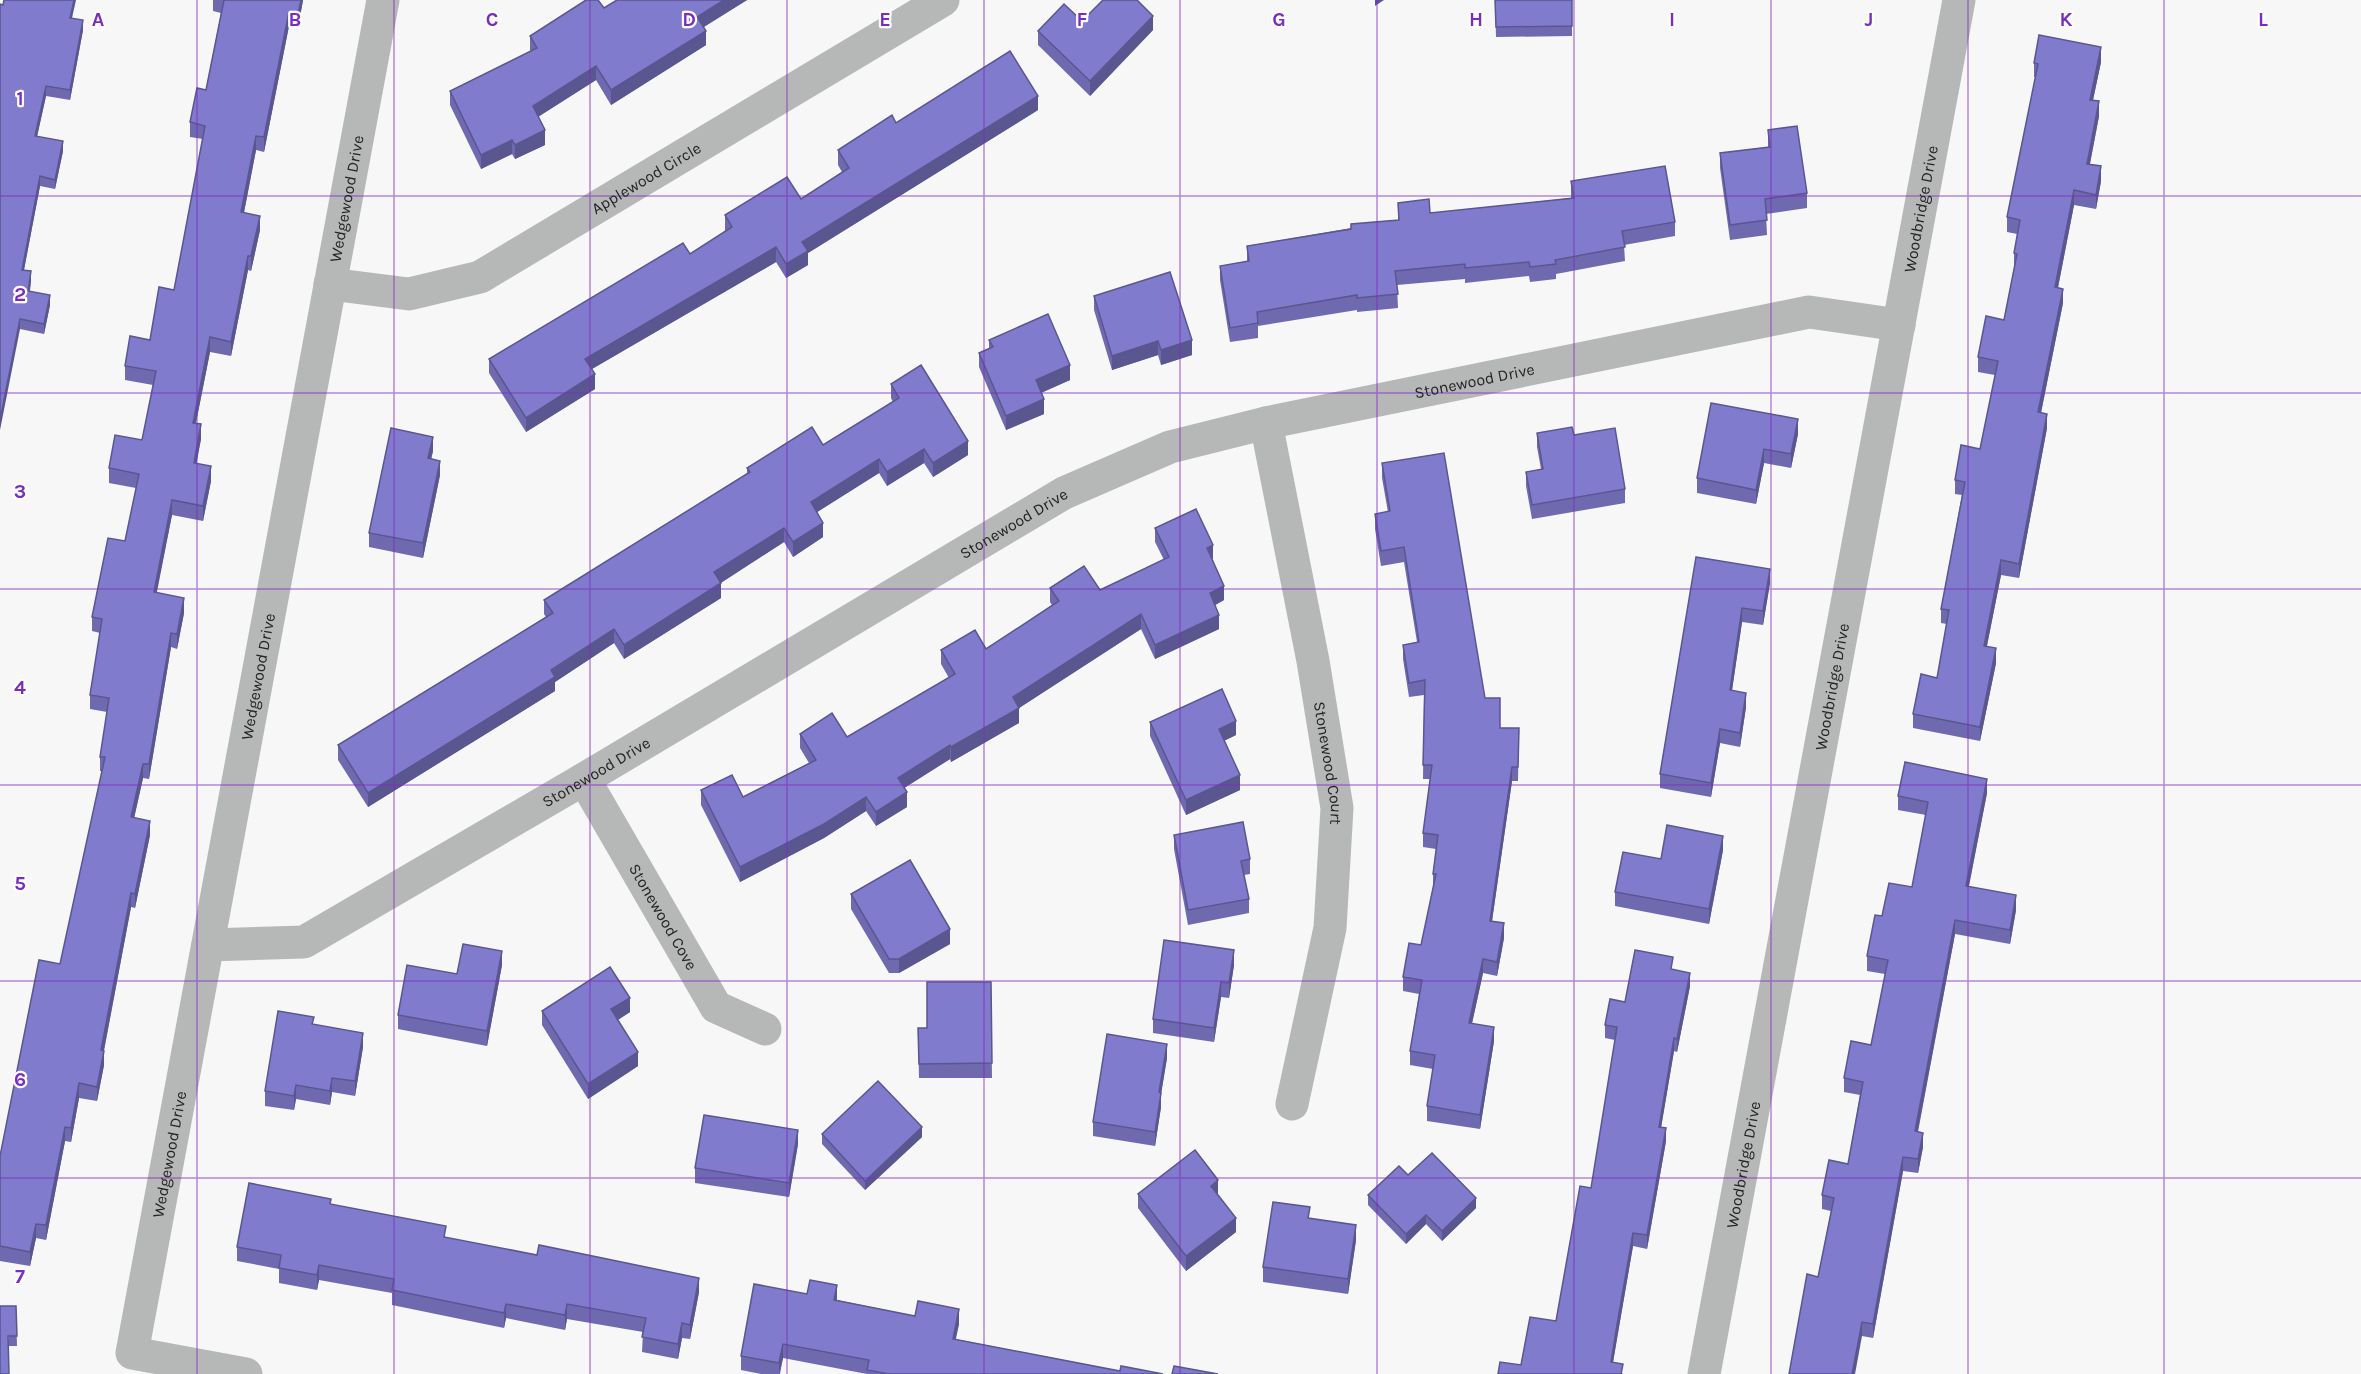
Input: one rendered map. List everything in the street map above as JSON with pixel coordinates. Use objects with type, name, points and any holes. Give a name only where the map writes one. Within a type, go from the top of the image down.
[{"type":"street","name":"Wedgewood Drive","points":[[246,1374],[132,1353],[383,0]]},
{"type":"street","name":"Applewood Circle","points":[[330,284],[409,294],[480,277],[943,0]]},
{"type":"street","name":"Woodbridge Drive","points":[[1704,1374],[1959,0]]},
{"type":"street","name":"Stonewood Drive","points":[[208,945],[304,942],[584,779],[1064,493],[1170,447],[1266,423],[1809,312],[1899,325]]},
{"type":"street","name":"Stonewood Court","points":[[1266,423],[1313,661],[1337,808],[1330,928],[1292,1104]]},
{"type":"street","name":"Stonewood Cove","points":[[584,779],[716,1007],[765,1029]]},
{"type":"building","points":[[4,0],[74,0],[70,18],[83,20],[70,90],[46,86],[35,136],[63,141],[55,180],[40,176],[22,270],[31,271],[28,291],[50,295],[44,324],[20,319],[0,420],[0,4],[3,5]]},
{"type":"building","points":[[224,0],[301,0],[298,14],[289,12],[264,137],[256,136],[241,212],[260,216],[251,256],[248,256],[231,342],[210,337],[193,423],[201,424],[194,463],[211,466],[203,506],[172,500],[154,592],[184,598],[177,634],[171,633],[149,764],[143,764],[131,817],[150,821],[135,894],[131,893],[101,1050],[104,1051],[97,1087],[79,1083],[71,1128],[65,1127],[46,1225],[36,1224],[30,1252],[0,1246],[0,1156],[39,960],[60,964],[105,757],[100,757],[109,698],[90,695],[102,619],[92,617],[108,538],[125,541],[139,474],[109,468],[115,435],[142,440],[156,371],[125,366],[130,336],[150,340],[159,287],[174,290],[205,126],[190,122],[197,88],[206,90]]},
{"type":"building","points":[[586,0],[598,0],[604,8],[617,0],[724,0],[697,17],[706,31],[611,90],[596,66],[533,106],[545,130],[515,145],[512,140],[481,155],[450,91],[537,48],[530,36]]},
{"type":"building","points":[[1103,0],[1137,0],[1153,16],[1090,81],[1038,31],[1064,4],[1082,21]]},
{"type":"building","points":[[1495,0],[1572,0],[1572,26],[1496,27]]},
{"type":"building","points":[[2039,35],[2101,47],[2090,100],[2099,101],[2087,164],[2101,166],[2096,195],[2074,190],[2055,287],[2063,289],[2038,412],[2047,414],[2019,564],[2001,560],[1984,646],[1996,648],[1980,727],[1913,714],[1921,674],[1937,678],[1949,610],[1941,609],[1965,482],[1955,480],[1961,445],[1980,449],[1998,361],[1978,357],[1986,316],[2004,320],[2017,254],[2014,253],[2020,220],[2007,217],[2038,64],[2034,63]]},
{"type":"building","points":[[1010,51],[1038,96],[802,242],[808,251],[786,264],[776,247],[585,359],[595,374],[526,418],[489,359],[683,243],[690,254],[732,227],[725,215],[787,177],[801,199],[849,168],[838,150],[892,115],[896,123]]},
{"type":"building","points":[[1797,126],[1807,193],[1765,199],[1767,220],[1730,225],[1720,153],[1770,147],[1768,130]]},
{"type":"building","points":[[1665,166],[1675,222],[1622,231],[1625,247],[1555,260],[1556,264],[1530,267],[1529,262],[1465,268],[1465,264],[1395,271],[1398,294],[1357,298],[1357,295],[1257,312],[1258,323],[1230,328],[1220,266],[1249,261],[1247,246],[1351,229],[1351,224],[1399,220],[1398,203],[1429,199],[1430,213],[1574,198],[1571,181]]},
{"type":"building","points":[[1170,272],[1192,340],[1161,350],[1158,341],[1112,356],[1094,296]]},
{"type":"building","points":[[1048,314],[1070,365],[1036,380],[1044,399],[1006,416],[979,353],[993,347],[989,340]]},
{"type":"building","points":[[921,365],[968,441],[933,463],[924,449],[887,472],[879,459],[811,502],[823,523],[793,542],[784,528],[714,572],[721,583],[624,645],[614,629],[551,670],[555,677],[368,793],[338,745],[553,613],[544,600],[750,472],[747,468],[812,427],[823,445],[899,398],[891,384]]},
{"type":"building","points":[[1711,403],[1798,419],[1791,454],[1764,449],[1756,490],[1697,478]]},
{"type":"building","points":[[1572,427],[1574,435],[1615,428],[1625,489],[1532,505],[1526,472],[1543,469],[1537,433]]},
{"type":"building","points":[[391,428],[433,437],[428,458],[440,461],[423,543],[369,533]]},
{"type":"building","points":[[1444,453],[1485,698],[1500,698],[1500,728],[1519,728],[1518,767],[1512,767],[1490,921],[1504,923],[1497,962],[1483,959],[1469,1023],[1494,1027],[1480,1115],[1427,1106],[1435,1055],[1410,1051],[1422,980],[1403,977],[1409,943],[1421,945],[1436,874],[1433,874],[1438,835],[1423,833],[1432,765],[1423,765],[1425,680],[1409,683],[1403,645],[1419,642],[1404,547],[1381,551],[1375,514],[1390,511],[1382,463]]},
{"type":"building","points":[[1196,509],[1213,545],[1207,548],[1224,586],[1210,593],[1219,615],[1155,645],[1141,614],[1013,697],[1019,708],[951,747],[950,745],[898,778],[907,792],[876,812],[866,797],[824,824],[740,867],[701,790],[732,775],[743,797],[816,760],[800,734],[832,713],[847,737],[955,674],[941,650],[975,630],[986,649],[1059,601],[1050,588],[1084,566],[1100,590],[1169,557],[1155,528]]},
{"type":"building","points":[[1696,557],[1770,569],[1763,611],[1742,608],[1730,690],[1746,693],[1740,733],[1720,729],[1711,783],[1660,774]]},
{"type":"building","points":[[1222,689],[1236,721],[1219,729],[1240,775],[1186,800],[1150,722]]},
{"type":"building","points":[[1905,762],[1987,779],[1966,886],[2016,895],[2010,930],[1955,920],[1915,1131],[1923,1133],[1918,1159],[1903,1157],[1873,1324],[1862,1322],[1852,1374],[1789,1374],[1807,1274],[1818,1277],[1834,1198],[1822,1195],[1829,1160],[1848,1164],[1863,1082],[1844,1078],[1851,1041],[1871,1045],[1888,960],[1867,956],[1875,915],[1882,916],[1889,883],[1912,887],[1928,802],[1898,796]]},
{"type":"building","points":[[1243,822],[1250,859],[1241,861],[1249,899],[1188,910],[1174,835]]},
{"type":"building","points":[[1667,825],[1723,836],[1709,909],[1615,892],[1623,852],[1661,859]]},
{"type":"building","points":[[910,860],[950,929],[899,959],[889,959],[851,894]]},
{"type":"building","points":[[1164,940],[1234,950],[1229,983],[1221,982],[1214,1028],[1153,1019]]},
{"type":"building","points":[[463,944],[502,951],[487,1031],[398,1015],[407,965],[457,974]]},
{"type":"building","points":[[1635,950],[1673,957],[1671,969],[1690,973],[1677,1039],[1674,1038],[1659,1127],[1666,1128],[1647,1235],[1633,1233],[1618,1319],[1611,1362],[1623,1364],[1621,1374],[1498,1374],[1500,1362],[1521,1365],[1530,1317],[1556,1321],[1580,1186],[1591,1188],[1617,1027],[1605,1025],[1610,999],[1625,1002]]},
{"type":"building","points":[[610,967],[630,998],[611,1009],[638,1052],[588,1084],[542,1011]]},
{"type":"building","points":[[927,982],[991,982],[992,1063],[919,1064],[918,1028],[927,1028]]},
{"type":"building","points":[[278,1011],[314,1017],[312,1024],[363,1033],[355,1081],[332,1078],[330,1091],[296,1085],[294,1096],[265,1091]]},
{"type":"building","points":[[1107,1034],[1167,1044],[1155,1132],[1093,1122]]},
{"type":"building","points":[[878,1081],[922,1127],[865,1181],[822,1134]]},
{"type":"building","points":[[704,1115],[798,1130],[789,1183],[695,1168]]},
{"type":"building","points":[[1195,1150],[1218,1180],[1211,1186],[1236,1218],[1186,1256],[1138,1194]]},
{"type":"building","points":[[1432,1153],[1476,1198],[1442,1231],[1426,1215],[1406,1234],[1368,1195],[1399,1166],[1408,1175]]},
{"type":"building","points":[[249,1183],[331,1199],[330,1204],[446,1226],[444,1237],[537,1255],[539,1245],[699,1278],[690,1325],[682,1323],[678,1344],[642,1337],[646,1318],[567,1304],[565,1315],[506,1304],[504,1313],[392,1290],[394,1279],[319,1265],[317,1275],[279,1268],[281,1255],[237,1247]]},
{"type":"building","points":[[1273,1202],[1310,1207],[1308,1218],[1356,1225],[1348,1279],[1263,1267]]},
{"type":"building","points":[[810,1280],[837,1285],[834,1300],[915,1316],[918,1301],[959,1309],[953,1339],[1120,1371],[1121,1366],[1163,1374],[889,1374],[867,1370],[869,1360],[783,1344],[779,1363],[741,1356],[754,1284],[807,1294]]},
{"type":"building","points":[[0,1306],[16,1306],[17,1336],[8,1336],[9,1374],[0,1374]]},
{"type":"building","points":[[1174,1366],[1218,1374],[1172,1374]]}]
